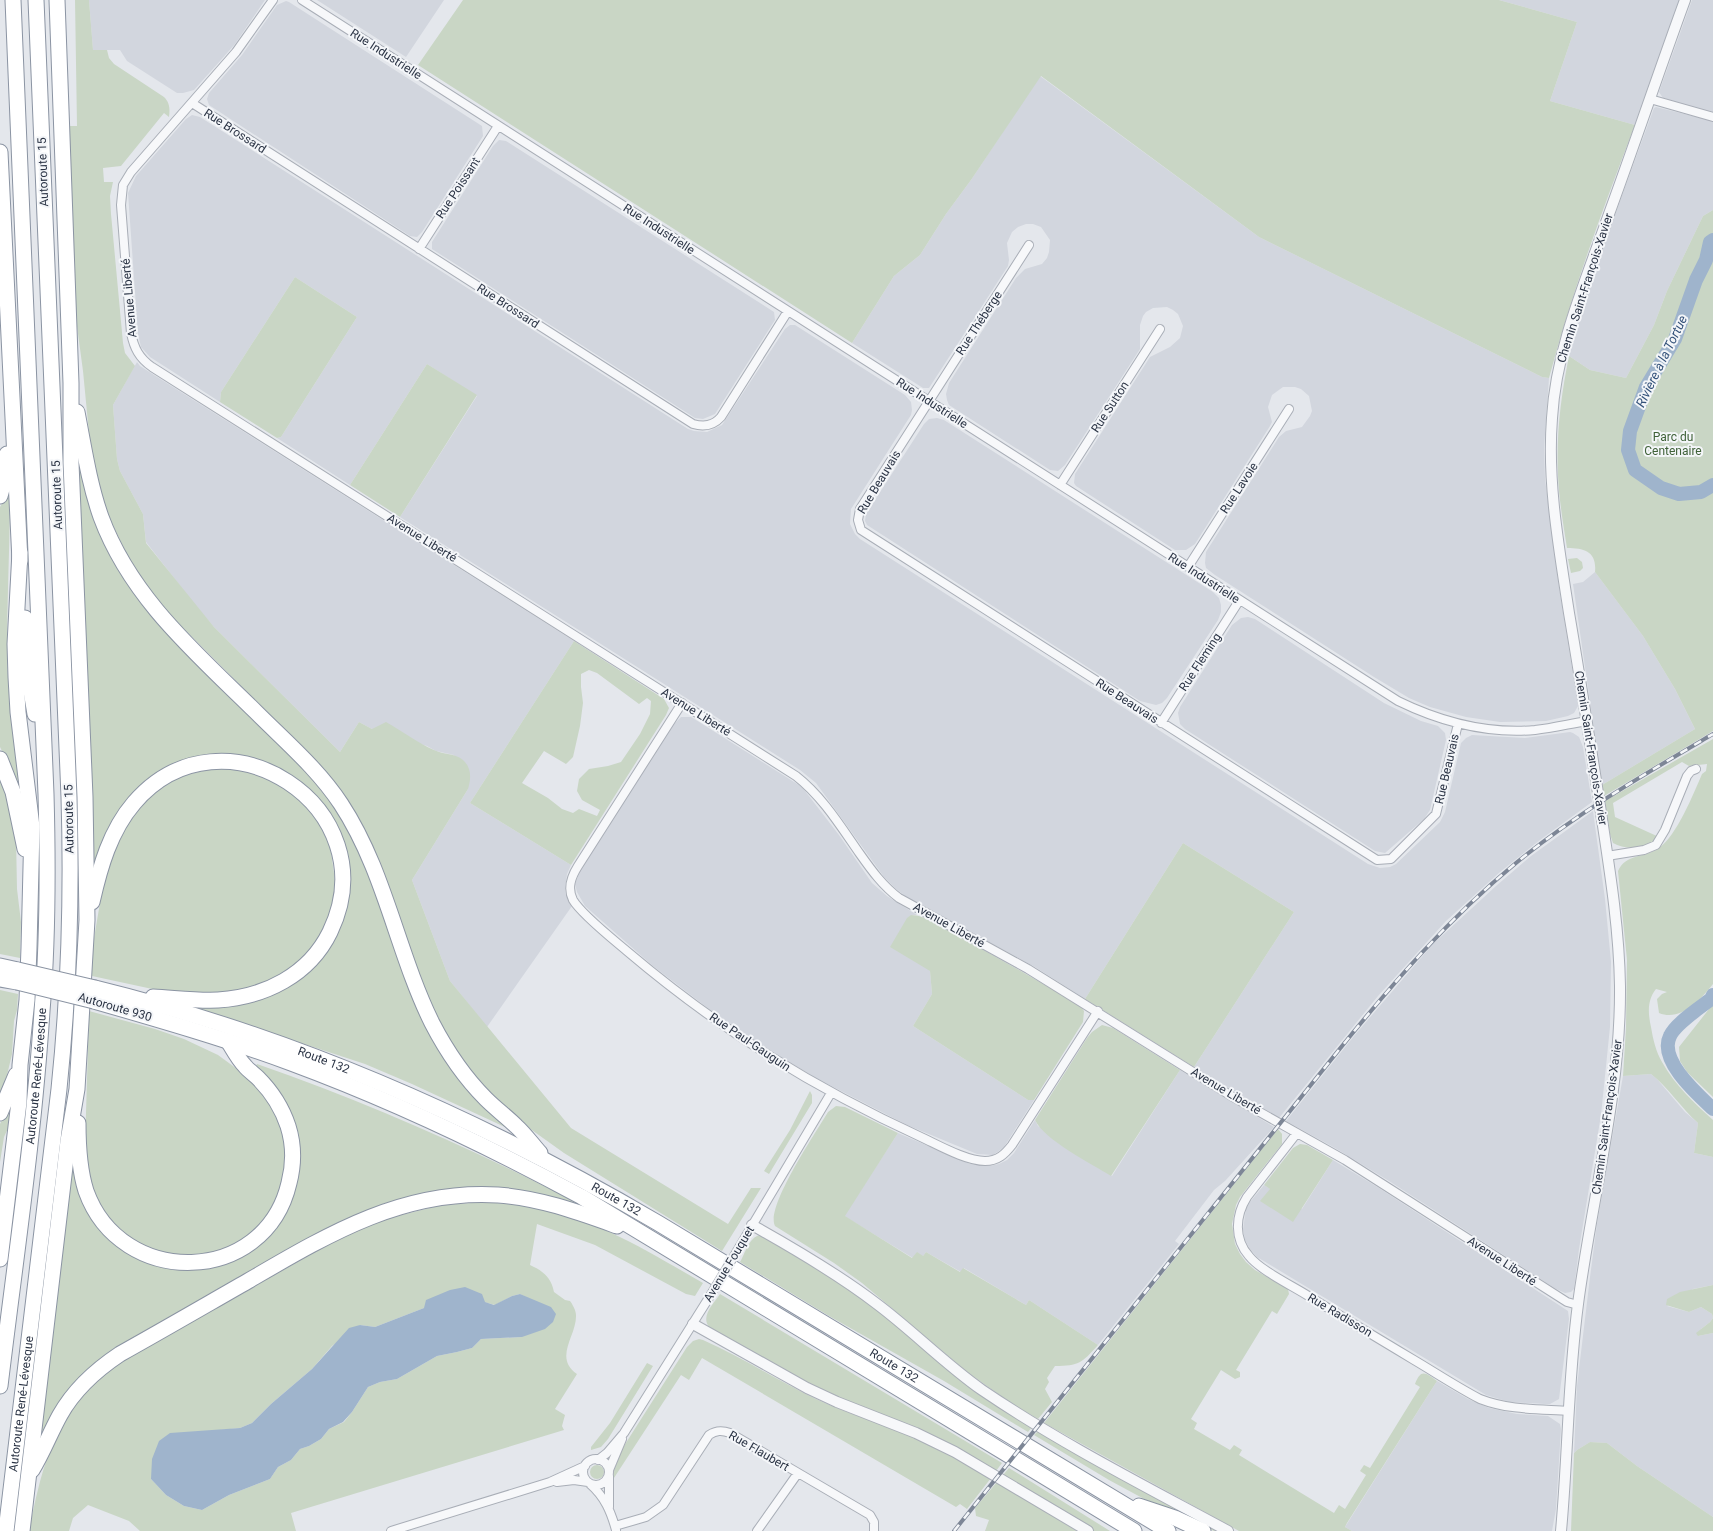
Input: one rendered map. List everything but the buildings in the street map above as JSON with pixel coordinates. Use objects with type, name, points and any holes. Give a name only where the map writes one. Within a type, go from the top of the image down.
[{"type":"highway","name":"Autoroute 15","points":[[13,0],[45,764]]},
{"type":"highway","name":"Autoroute 15","points":[[36,0],[69,797],[70,896],[67,991]]},
{"type":"highway","points":[[57,0],[71,383],[71,456],[85,797],[87,920],[77,1089],[79,1155],[82,1176],[90,1200],[97,1214],[106,1226],[130,1247],[158,1260],[188,1263],[220,1258],[246,1246],[270,1223],[286,1195],[293,1159],[289,1128],[280,1106],[263,1084],[245,1066],[228,1041]]},
{"type":"highway","points":[[0,152],[20,552],[30,685],[45,764]]},
{"type":"highway","points":[[0,496],[6,475],[7,459],[7,281]]},
{"type":"highway","points":[[71,383],[93,490],[110,538],[132,578],[166,622],[305,761],[339,801],[356,829],[370,860],[423,1003],[443,1043],[462,1071],[481,1093],[516,1126],[548,1161]]},
{"type":"highway","points":[[0,1259],[17,1116],[20,1065],[28,986],[32,827],[18,712],[16,677],[15,644],[20,552]]},
{"type":"highway","points":[[0,759],[15,801],[30,877]]},
{"type":"highway","points":[[87,920],[110,842],[124,816],[133,804],[147,791],[167,776],[186,768],[227,762],[256,767],[277,775],[290,782],[307,797],[321,814],[332,834],[339,854],[342,869],[342,890],[338,911],[334,923],[324,942],[312,958],[296,973],[270,988],[248,996],[228,999],[200,1000],[123,995]]},
{"type":"highway","name":"Autoroute René-Lévesque","points":[[0,1386],[33,1114],[42,1018],[47,888],[45,764]]},
{"type":"highway","points":[[0,966],[17,976]]},
{"type":"highway","points":[[0,979],[17,976]]},
{"type":"highway","name":"Route 132","points":[[17,976],[95,995],[123,995],[232,1028],[351,1070],[434,1105],[548,1161],[658,1223],[1168,1531]]},
{"type":"highway","name":"Autoroute René-Lévesque","points":[[6,1531],[59,1089],[67,991]]},
{"type":"highway","name":"Autoroute 930","points":[[95,995],[228,1041]]},
{"type":"highway","name":"Route 132","points":[[228,1041],[336,1080],[441,1125],[555,1182],[593,1203],[1134,1531]]},
{"type":"highway","points":[[0,1113],[20,1065]]},
{"type":"highway","points":[[22,1531],[68,1141],[77,1089]]},
{"type":"highway","points":[[29,1474],[45,1449],[66,1406],[86,1382],[102,1367],[120,1354],[303,1249],[345,1227],[377,1213],[432,1199],[468,1195],[500,1196],[534,1200],[562,1207],[644,1235]]},
{"type":"highway","points":[[1110,1495],[1175,1518],[1203,1531]]},
{"type":"street","name":"Avenue Liberté","points":[[273,0],[242,44],[126,179],[122,192],[121,205],[131,333],[134,345],[139,355],[157,370],[786,768],[806,783],[824,803],[880,882],[892,893],[1019,964],[1233,1096],[1362,1170],[1567,1302],[1578,1305]]},
{"type":"street","name":"Rue Industrielle","points":[[302,0],[1398,701],[1428,715],[1458,724],[1489,729],[1524,730],[1586,721]]},
{"type":"street","name":"Chemin Saint-François-Xavier","points":[[1563,1531],[1569,1411],[1578,1305],[1608,1124],[1618,1035],[1620,988],[1618,952],[1607,856],[1553,495],[1550,456],[1552,413],[1558,370],[1573,318],[1685,0]]},
{"type":"street","points":[[1650,99],[1713,117]]},
{"type":"street","name":"Rue Brossard","points":[[192,103],[679,416],[698,425],[712,424],[721,418],[788,311]]},
{"type":"street","name":"Rue Poissant","points":[[419,249],[498,126]]},
{"type":"street","name":"Rue Théberge","points":[[929,401],[1029,245]]},
{"type":"street","name":"Rue Sutton","points":[[1060,485],[1160,329]]},
{"type":"street","name":"Rue Beauvais","points":[[929,401],[860,509],[858,520],[861,530],[1372,858],[1382,861],[1391,859],[1436,814],[1458,724]]},
{"type":"street","name":"Rue Lavoie","points":[[1188,567],[1290,409]]},
{"type":"street","name":"Rue Fleming","points":[[1161,723],[1239,600]]},
{"type":"street","name":"Rue Paul-Gauguin","points":[[682,703],[578,866],[571,880],[571,895],[580,908],[602,928],[691,1002],[772,1058],[831,1093],[897,1126],[950,1150],[980,1161],[996,1160],[1005,1154],[1098,1012]]},
{"type":"street","points":[[1607,856],[1644,850],[1656,845],[1665,830],[1689,772],[1696,769]]},
{"type":"street","name":"Avenue Fouquet","points":[[598,1460],[607,1453],[624,1433],[693,1324],[831,1093]]},
{"type":"street","name":"Rue Radisson","points":[[1297,1133],[1247,1197],[1241,1208],[1238,1226],[1239,1237],[1244,1250],[1254,1262],[1480,1399],[1509,1407],[1569,1411]]},
{"type":"street","points":[[752,1225],[859,1291],[897,1320],[954,1369],[1012,1410],[1094,1458],[1228,1531]]},
{"type":"street","points":[[693,1324],[807,1388],[837,1402],[907,1429],[955,1452],[1088,1531]]},
{"type":"street","name":"Rue Flaubert","points":[[616,1529],[646,1516],[663,1505],[709,1435],[717,1431],[730,1433],[870,1515],[874,1522],[874,1531]]},
{"type":"street","name":"Avenue Fouquet","points":[[609,1508],[609,1473],[624,1433]]},
{"type":"street","points":[[391,1531],[550,1482],[585,1466],[591,1460],[598,1460],[606,1464],[609,1473],[606,1481],[595,1485],[574,1480],[550,1482]]},
{"type":"street","points":[[585,1466],[584,1476],[589,1483]]},
{"type":"street","points":[[757,1531],[798,1473]]},
{"type":"street","name":"Avenue Fouquet","points":[[589,1483],[602,1496],[609,1508],[616,1529]]},
{"type":"shaded area","points":[[89,0],[265,0],[235,44],[194,90],[177,93],[127,61],[120,50],[93,50]]},
{"type":"shaded area","points":[[317,0],[444,0],[406,57]]},
{"type":"shaded area","points":[[1499,0],[1680,0],[1635,125],[1550,101],[1577,22]]},
{"type":"shaded area","points":[[1692,0],[1713,0],[1713,113],[1663,98],[1659,92]]},
{"type":"shaded area","points":[[286,1],[482,126],[483,136],[422,232],[417,237],[410,236],[209,105],[207,99],[209,93],[242,55],[277,5]]},
{"type":"shaded area","points":[[1040,76],[1259,237],[1542,377],[1549,378],[1544,448],[1545,479],[1559,587],[1578,706],[1574,713],[1568,716],[1546,721],[1500,722],[1466,717],[1430,707],[1409,698],[1374,677],[1206,568],[1206,552],[1279,437],[1286,431],[1302,427],[1310,416],[1312,411],[1309,396],[1301,389],[1295,387],[1283,387],[1272,395],[1268,407],[1272,422],[1270,426],[1195,544],[1186,550],[1175,550],[1076,486],[1074,483],[1075,474],[1150,357],[1170,347],[1180,338],[1183,326],[1178,314],[1167,307],[1153,308],[1146,312],[1143,316],[1140,325],[1140,349],[1065,465],[1058,471],[1050,470],[949,405],[946,394],[949,383],[1016,278],[1025,269],[1042,264],[1047,258],[1050,240],[1041,227],[1033,224],[1026,224],[1018,227],[1012,232],[1007,243],[1009,260],[1008,266],[929,388],[923,388],[852,343],[894,276],[920,255],[946,214],[971,180]]},
{"type":"shaded area","points":[[1656,107],[1713,121],[1713,210],[1703,216],[1667,291],[1654,325],[1626,378],[1590,370],[1569,356],[1573,334],[1584,300],[1654,108]]},
{"type":"shaded area","points":[[192,115],[200,117],[688,429],[707,432],[722,425],[785,329],[790,325],[795,325],[905,395],[911,402],[911,415],[851,509],[850,524],[855,534],[860,539],[1368,864],[1380,868],[1390,867],[1396,864],[1440,822],[1445,812],[1461,743],[1472,735],[1525,738],[1570,732],[1573,733],[1579,737],[1583,747],[1592,802],[1540,840],[1500,872],[1446,921],[1378,996],[1279,1118],[1194,1067],[1294,912],[1183,843],[1085,999],[1035,967],[908,898],[896,889],[884,877],[816,783],[800,770],[400,517],[477,396],[427,364],[350,485],[277,438],[281,437],[357,317],[295,277],[221,392],[220,402],[150,357],[141,347],[138,334],[128,193],[136,176],[186,119]]},
{"type":"shaded area","points":[[499,140],[506,141],[774,312],[775,320],[715,414],[703,419],[695,418],[432,249],[432,242],[493,146]]},
{"type":"shaded area","points":[[137,362],[140,366],[154,375],[574,641],[470,803],[571,865],[567,874],[565,890],[566,896],[572,906],[487,1027],[450,981],[412,880],[468,789],[454,755],[436,751],[427,746],[372,729],[359,722],[340,752],[214,627],[195,605],[146,542],[143,514],[120,471],[117,459],[113,405]]},
{"type":"shaded area","points":[[937,418],[944,420],[1213,592],[1219,598],[1221,612],[1218,620],[1167,698],[1162,703],[1156,705],[1140,701],[867,525],[865,521],[866,514],[924,424],[929,419]]},
{"type":"shaded area","points":[[1595,572],[1643,636],[1675,689],[1695,729],[1602,785],[1573,584],[1583,582]]},
{"type":"shaded area","points":[[1248,617],[1255,619],[1384,703],[1421,721],[1438,726],[1445,733],[1446,740],[1430,810],[1424,819],[1385,853],[1375,851],[1185,729],[1180,724],[1178,713],[1180,707],[1232,625],[1241,618]]},
{"type":"shaded area","points":[[681,717],[691,717],[802,787],[839,835],[872,883],[887,896],[917,915],[911,915],[930,971],[932,994],[913,1026],[1028,1100],[1034,1100],[1004,1147],[999,1151],[993,1155],[977,1154],[907,1125],[814,1077],[763,1046],[709,1009],[653,966],[585,906],[577,892],[575,884],[580,871],[674,724]]},
{"type":"shaded area","points":[[1593,811],[1605,899],[1611,962],[1610,1027],[1601,1115],[1574,1289],[1571,1292],[1565,1293],[1556,1289],[1389,1181],[1335,1148],[1286,1121],[1354,1036],[1432,945],[1531,856]]},
{"type":"shaded area","points":[[1180,1070],[1274,1127],[1225,1181],[1214,1190],[1175,1241],[1179,1244],[1098,1345],[1029,1300],[1026,1305],[964,1268],[961,1272],[926,1252],[923,1256],[913,1258],[844,1216],[898,1133],[970,1164],[989,1166],[999,1164],[1007,1160],[1014,1153],[1035,1120],[1038,1126],[1112,1176]]},
{"type":"shaded area","points":[[1651,1074],[1685,1112],[1698,1123],[1694,1153],[1713,1157],[1713,1285],[1693,1289],[1667,1306],[1689,1312],[1701,1307],[1712,1314],[1713,1318],[1701,1329],[1698,1336],[1713,1333],[1713,1517],[1637,1466],[1607,1443],[1590,1442],[1574,1453],[1577,1386],[1590,1277],[1597,1224],[1623,1076]]},
{"type":"shaded area","points":[[1333,1160],[1379,1188],[1568,1311],[1569,1319],[1559,1399],[1550,1404],[1545,1404],[1509,1402],[1486,1395],[1257,1257],[1245,1240],[1243,1229],[1246,1209],[1250,1202],[1264,1185],[1302,1209]]},
{"type":"shaded area","points":[[1437,1381],[1468,1399],[1489,1408],[1517,1414],[1548,1416],[1560,1424],[1561,1429],[1556,1509],[1552,1531],[1352,1531],[1345,1527]]},
{"type":"green space","points":[[75,0],[89,0],[93,50],[107,50],[109,58],[114,64],[164,97],[169,106],[169,117],[164,113],[121,166],[103,168],[104,182],[113,182],[110,196],[111,214],[123,343],[125,353],[135,366],[113,405],[117,459],[120,471],[143,514],[146,543],[214,627],[340,752],[359,722],[372,729],[386,722],[428,747],[438,752],[456,756],[466,763],[470,774],[468,789],[412,880],[450,981],[571,1128],[728,1224],[751,1188],[761,1188],[722,1251],[564,1153],[522,1123],[481,1084],[449,1041],[428,997],[387,887],[309,754],[162,607],[130,561],[106,511],[92,464],[83,371],[74,304],[69,126],[77,126]]},
{"type":"green space","points":[[463,0],[1499,0],[1577,22],[1550,101],[1635,125],[1589,250],[1549,378],[1542,377],[1259,237],[1041,76],[971,180],[946,214],[920,255],[894,276],[852,343],[418,65]]},
{"type":"green space","name":"Parc du Centenaire","points":[[1713,210],[1713,731],[1604,796],[1602,785],[1695,729],[1675,689],[1643,636],[1595,572],[1595,565],[1592,556],[1584,550],[1567,548],[1560,502],[1558,460],[1561,400],[1566,371],[1569,356],[1590,370],[1626,378],[1654,325],[1667,291],[1703,216]]},
{"type":"green space","points":[[295,277],[357,317],[281,437],[277,438],[220,402],[221,392]]},
{"type":"green space","points":[[427,364],[477,395],[400,517],[350,485]]},
{"type":"green space","points":[[78,442],[111,552],[314,776],[356,839],[416,997],[509,1125],[507,1128],[365,1064],[189,1006],[289,986],[346,898],[321,804],[310,792],[283,771],[251,759],[170,768],[152,778],[139,789],[95,866],[92,865],[93,807],[78,486]]},
{"type":"green space","points":[[10,490],[7,652],[13,730],[24,809],[13,774],[0,747],[0,507]]},
{"type":"green space","points":[[1577,558],[1582,562],[1583,568],[1580,571],[1571,573],[1568,559]]},
{"type":"green space","points":[[574,641],[664,699],[669,708],[571,865],[470,803]],"holes":[[[589,670],[597,673],[639,704],[647,698],[651,701],[650,714],[640,734],[621,762],[589,769],[579,779],[577,791],[582,800],[600,810],[597,816],[579,809],[573,813],[562,809],[548,798],[522,783],[544,751],[566,764],[573,757],[580,726],[583,703],[581,674]]]},
{"type":"green space","points":[[1713,739],[1713,984],[1690,1008],[1683,1012],[1667,1015],[1659,1013],[1657,999],[1662,994],[1667,992],[1656,989],[1651,998],[1649,1012],[1654,1041],[1662,1062],[1679,1086],[1713,1120],[1713,1157],[1694,1153],[1698,1123],[1651,1074],[1623,1076],[1626,1028],[1627,960],[1618,871],[1626,861],[1654,851],[1666,842],[1684,814],[1702,774],[1706,771],[1707,764],[1689,766],[1682,762],[1613,803],[1615,817],[1659,837],[1650,844],[1638,848],[1631,848],[1618,846],[1613,843],[1610,834],[1605,801]]},
{"type":"green space","points":[[216,768],[244,769],[279,782],[311,810],[330,844],[336,888],[332,909],[322,933],[303,959],[291,970],[263,984],[231,993],[157,990],[92,976],[92,950],[102,891],[110,860],[131,817],[158,788],[185,775]]},
{"type":"green space","points":[[0,776],[11,809],[16,838],[17,889],[21,922],[20,958],[0,954]]},
{"type":"green space","points":[[1183,843],[1294,912],[1194,1067],[1085,999]]},
{"type":"green space","points":[[911,915],[923,917],[942,926],[1051,989],[1081,1007],[1084,1011],[1083,1022],[1034,1100],[1028,1100],[913,1026],[932,994],[930,971],[890,947],[907,918]]},
{"type":"green space","points":[[0,990],[18,994],[17,1010],[14,1021],[12,1054],[4,1088],[0,1098]]},
{"type":"green space","points":[[1713,1004],[1713,1097],[1687,1072],[1680,1061],[1679,1047]]},
{"type":"green space","points":[[89,1011],[155,1029],[184,1039],[218,1055],[248,1077],[274,1108],[282,1126],[286,1144],[284,1180],[268,1215],[253,1231],[237,1244],[219,1251],[184,1257],[144,1249],[110,1222],[92,1190],[87,1171],[85,1147]]},
{"type":"green space","points":[[1102,1025],[1113,1028],[1180,1070],[1111,1176],[1048,1136],[1035,1120],[1087,1038],[1092,1032]]},
{"type":"green space","points":[[257,1064],[340,1095],[422,1129],[503,1166],[582,1205],[580,1209],[421,1194],[118,1350],[39,1448],[73,1157],[126,1251],[150,1263],[173,1269],[197,1269],[259,1242],[298,1158],[255,1068]]},
{"type":"green space","points":[[810,1091],[812,1095],[812,1103],[769,1174],[764,1171],[790,1130]]},
{"type":"green space","points":[[10,1102],[13,1102],[10,1124],[4,1137],[0,1162],[0,1124]]},
{"type":"green space","points":[[836,1106],[845,1107],[898,1133],[845,1216],[912,1258],[917,1252],[923,1256],[926,1252],[960,1272],[963,1268],[1026,1305],[1029,1300],[1098,1345],[1084,1360],[1080,1362],[1070,1365],[1055,1366],[1047,1378],[1049,1382],[1045,1389],[1052,1402],[1038,1419],[1014,1405],[967,1372],[862,1283],[834,1263],[775,1226],[774,1216],[784,1187],[828,1112]]},
{"type":"green space","points":[[1278,1129],[1282,1134],[1282,1144],[1240,1197],[1236,1205],[1232,1224],[1235,1244],[1246,1262],[1255,1270],[1288,1289],[1289,1294],[1277,1314],[1272,1311],[1236,1370],[1240,1372],[1240,1377],[1235,1379],[1221,1370],[1191,1419],[1197,1423],[1194,1429],[1230,1450],[1234,1445],[1242,1450],[1239,1455],[1334,1513],[1339,1505],[1345,1509],[1366,1475],[1360,1471],[1364,1465],[1370,1468],[1420,1387],[1415,1384],[1419,1376],[1422,1374],[1427,1374],[1433,1378],[1437,1381],[1347,1523],[1345,1527],[1352,1531],[1239,1531],[1044,1423]]},
{"type":"green space","points":[[1300,1144],[1307,1145],[1333,1160],[1293,1222],[1260,1201],[1270,1189],[1264,1185],[1293,1148]]},
{"type":"green space","points":[[487,1202],[527,1206],[556,1212],[600,1228],[642,1248],[703,1283],[695,1296],[686,1294],[595,1245],[537,1224],[530,1265],[549,1278],[554,1292],[565,1300],[570,1301],[576,1313],[573,1331],[566,1353],[567,1361],[570,1367],[577,1374],[555,1409],[565,1415],[562,1426],[564,1430],[291,1513],[296,1531],[140,1531],[129,1521],[88,1505],[73,1518],[69,1531],[29,1531],[42,1475],[55,1438],[74,1405],[87,1390],[114,1366],[336,1240],[381,1220],[442,1205]],"holes":[[[520,1294],[531,1300],[522,1337],[481,1339],[472,1348],[437,1356],[397,1379],[380,1382],[368,1387],[344,1422],[329,1429],[321,1439],[300,1449],[291,1460],[278,1467],[270,1479],[229,1495],[202,1510],[184,1506],[166,1495],[151,1479],[220,1430],[240,1428],[252,1423],[271,1404],[312,1369],[332,1346],[360,1325],[375,1327],[424,1308],[484,1302],[495,1305],[512,1296]]]},
{"type":"green space","points":[[760,1235],[766,1237],[855,1293],[1033,1426],[1028,1432],[944,1381],[829,1316],[740,1262],[750,1242],[756,1236]]},
{"type":"green space","points":[[1713,1285],[1713,1318],[1712,1314],[1701,1307],[1689,1312],[1666,1305],[1667,1299],[1680,1292]]},
{"type":"green space","points":[[720,1294],[1002,1463],[996,1471],[801,1381],[710,1328],[707,1324],[707,1315]]},
{"type":"green space","points":[[1713,1318],[1713,1333],[1698,1336],[1696,1333]]},
{"type":"green space","points":[[699,1339],[732,1354],[816,1399],[913,1437],[969,1465],[991,1478],[967,1509],[960,1504],[956,1507],[702,1358],[689,1380],[681,1375],[612,1481],[615,1460],[687,1347],[693,1341]]},
{"type":"green space","points":[[647,1363],[653,1366],[608,1439],[601,1447],[591,1450],[591,1447],[610,1423]]},
{"type":"green space","points":[[1039,1430],[1219,1531],[1214,1531],[1146,1500],[1109,1480],[1034,1435]]},
{"type":"green space","points":[[1590,1442],[1607,1443],[1637,1466],[1713,1517],[1713,1531],[1571,1531],[1574,1453]]},
{"type":"green space","points":[[597,1465],[602,1467],[604,1472],[602,1477],[597,1479],[592,1477],[590,1472],[592,1467]]},
{"type":"green space","points":[[1009,1468],[1110,1531],[1094,1531],[1003,1475]]},
{"type":"green space","points":[[997,1482],[1077,1531],[985,1531],[989,1520],[976,1516],[975,1508]]},
{"type":"water","points":[[465,1287],[482,1294],[485,1302],[494,1305],[512,1296],[520,1294],[551,1307],[556,1314],[553,1322],[545,1329],[522,1337],[481,1339],[472,1348],[437,1356],[397,1379],[380,1382],[368,1387],[352,1412],[343,1422],[329,1429],[321,1439],[300,1449],[291,1460],[278,1467],[270,1479],[229,1495],[202,1510],[184,1506],[166,1495],[151,1479],[152,1459],[159,1441],[170,1433],[240,1428],[252,1423],[271,1404],[312,1369],[349,1328],[360,1325],[375,1327],[424,1308],[426,1300],[450,1290]]},
{"type":"waterway","name":"Rivière à la Tortue","points":[[1713,240],[1710,242],[1706,260],[1696,280],[1675,339],[1646,387],[1630,431],[1628,450],[1635,470],[1661,488],[1679,494],[1701,492],[1713,485]]},
{"type":"waterway","name":"Rivière à la Tortue","points":[[1713,995],[1711,999],[1677,1026],[1670,1036],[1668,1045],[1669,1055],[1681,1076],[1689,1086],[1713,1109]]},
{"type":"railway","points":[[954,1531],[1338,1051],[1422,952],[1491,884],[1563,827],[1612,795],[1713,734]]}]
